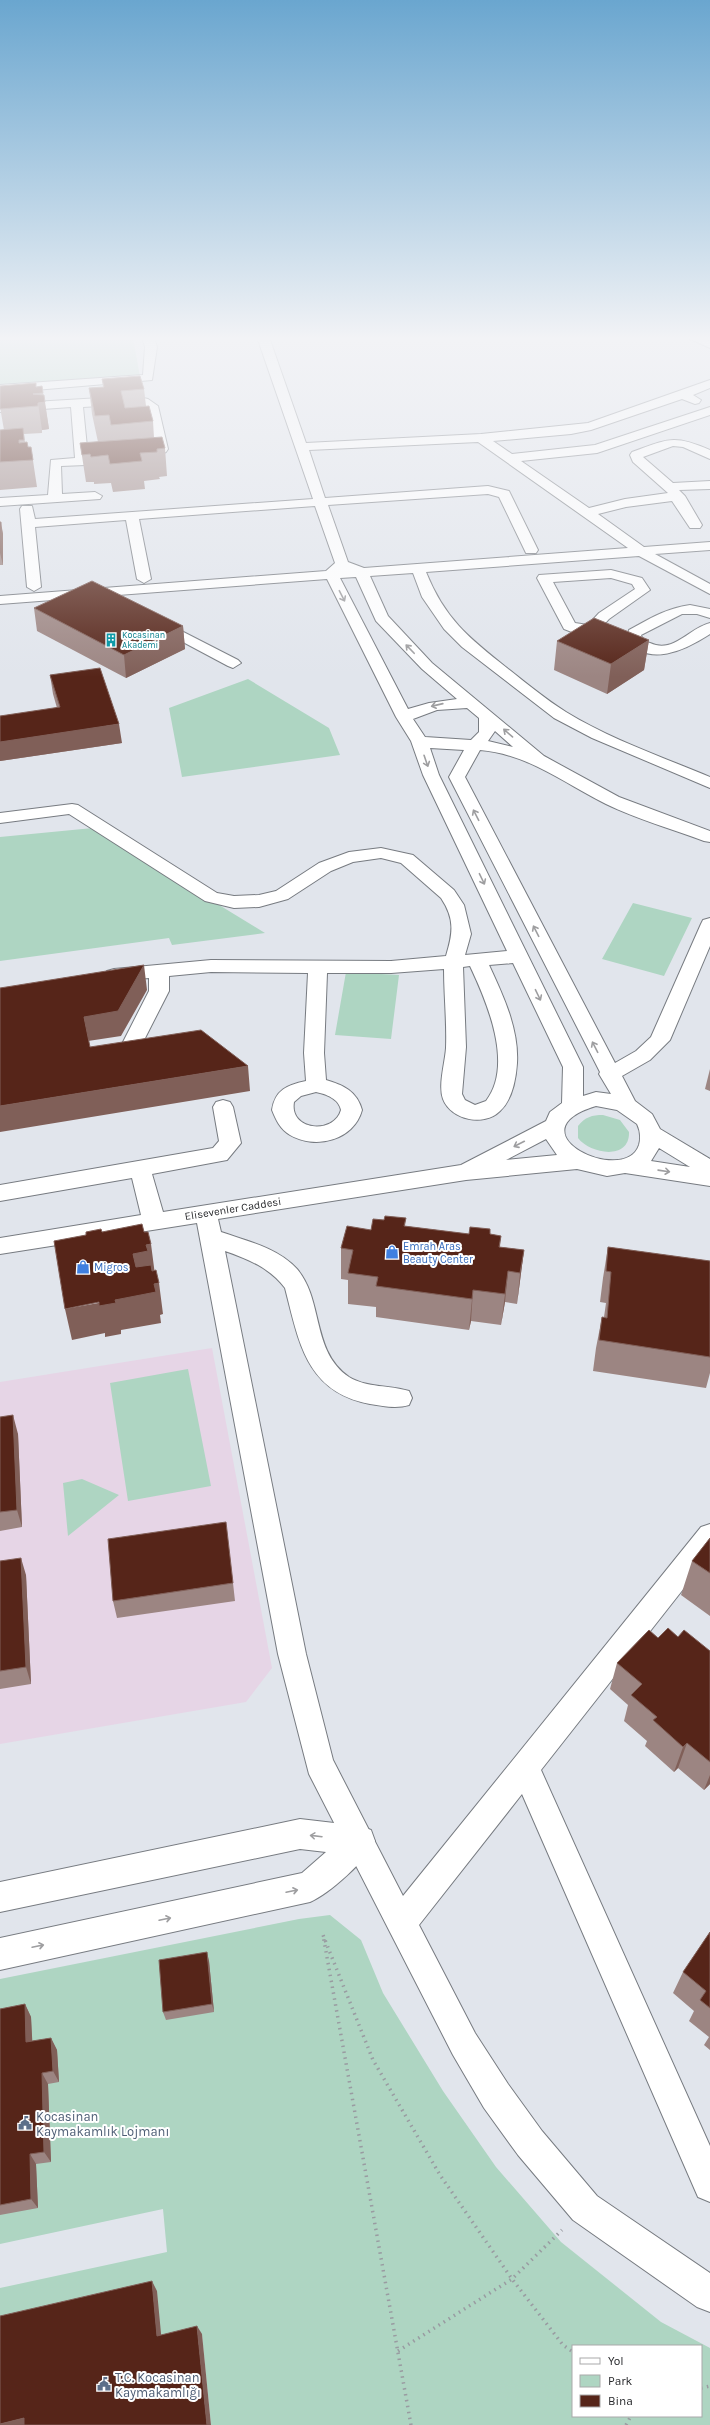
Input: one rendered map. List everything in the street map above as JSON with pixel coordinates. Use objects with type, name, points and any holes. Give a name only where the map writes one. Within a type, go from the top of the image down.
[{"type":"main road","points":[[81,450],[82,462]]},
{"type":"main road","points":[[55,499],[54,463],[142,458],[162,450]]},
{"type":"main road","points":[[303,450],[320,501],[337,569],[404,717],[419,740],[431,775],[573,1067],[572,1105]]},
{"type":"main road","points":[[498,450],[635,547],[682,576],[710,590]]},
{"type":"main road","points":[[509,458],[572,453],[587,450]]},
{"type":"main road","points":[[646,450],[637,453],[637,459],[674,492],[695,525]]},
{"type":"main road","points":[[699,450],[710,455]]},
{"type":"main road","points":[[587,513],[625,503],[710,485]]},
{"type":"main road","points":[[29,523],[488,490],[498,491],[504,494],[531,550]]},
{"type":"main road","points":[[0,502],[95,496]]},
{"type":"main road","points":[[26,500],[34,587]]},
{"type":"main road","points":[[132,515],[144,579]]},
{"type":"main road","points":[[0,590],[144,579],[337,569],[361,572],[418,568],[635,547],[710,537]]},
{"type":"main road","points":[[0,600],[531,550],[710,546]]},
{"type":"main road","points":[[418,568],[429,597],[449,626],[467,644],[523,688],[560,715],[598,735],[710,783]]},
{"type":"main road","points":[[361,572],[381,618],[427,666],[538,759],[613,801],[710,836]]},
{"type":"main road","points":[[654,582],[604,616],[592,629],[582,630],[572,628],[567,624],[544,578],[611,574],[654,582],[682,576]]},
{"type":"main road","points":[[108,591],[122,604]]},
{"type":"main road","points":[[710,614],[694,608],[682,608],[634,633],[634,637],[644,646],[658,650],[672,650],[678,648],[710,627]]},
{"type":"main road","points":[[143,615],[233,663]]},
{"type":"main road","points":[[404,717],[420,709],[444,703],[473,703]]},
{"type":"main road","points":[[487,715],[486,733],[475,745],[457,777],[609,1074],[627,1106]]},
{"type":"main road","points":[[419,740],[441,746],[475,745],[501,748],[538,759]]},
{"type":"main road","points":[[0,818],[72,809],[211,897],[222,900],[259,901],[282,895],[325,867],[349,857],[380,853],[407,858],[448,894],[455,905],[462,934],[453,964],[456,1047],[453,1099],[461,1108],[476,1112],[489,1109],[494,1105],[505,1079],[507,1064],[507,1050],[499,1007],[478,962]]},
{"type":"main road","points":[[609,1074],[638,1060],[651,1051],[660,1040],[710,924]]},
{"type":"main road","points":[[99,977],[159,970],[242,966],[391,967],[453,964],[520,956]]},
{"type":"main road","points":[[316,1085],[314,1053],[318,967]]},
{"type":"main road","points":[[131,1046],[159,991],[159,970]]},
{"type":"main road","points":[[625,1165],[644,1156],[650,1146],[652,1134],[648,1123],[639,1113],[612,1100],[596,1099],[572,1105],[558,1116],[554,1126],[554,1137],[561,1148],[578,1161],[602,1168],[625,1165],[710,1178]]},
{"type":"main road","points":[[0,1193],[219,1156],[224,1152],[230,1143],[231,1138],[222,1107]]},
{"type":"main road","points":[[466,1172],[554,1126]]},
{"type":"main road","points":[[652,1134],[710,1169]]},
{"type":"main road","name":"Elisevenler Caddesi","points":[[0,1246],[466,1172],[578,1161]]},
{"type":"main road","points":[[140,1169],[154,1221]]},
{"type":"main road","points":[[206,1213],[302,1700],[319,1764],[464,2044],[496,2096],[530,2143],[584,2208],[710,2294]]},
{"type":"main road","points":[[211,1237],[264,1257],[278,1265],[290,1275],[296,1284],[316,1356],[322,1368],[337,1382],[356,1391],[400,1398]]},
{"type":"main road","points":[[401,1923],[710,1535]]},
{"type":"main road","points":[[526,1767],[710,2185]]},
{"type":"main road","points":[[0,1896],[300,1834],[360,1841]]},
{"type":"main road","points":[[0,1954],[310,1887],[360,1841]]},
{"type":"path","points":[[411,2425],[323,1935],[373,2060],[440,2175],[512,2279],[563,2345],[572,2351]]},
{"type":"path","points":[[398,2351],[512,2279],[584,2208]]},
{"type":"shaded area","points":[[212,1348],[272,1668],[246,1702],[0,1744],[0,1382]]},
{"type":"green space","points":[[248,679],[329,728],[340,755],[182,777],[169,708]]},
{"type":"green space","points":[[93,828],[265,933],[172,945],[169,938],[0,961],[0,837]]},
{"type":"green space","points":[[633,903],[692,918],[664,976],[602,959]]},
{"type":"green space","points":[[346,972],[399,975],[391,1039],[335,1035]]},
{"type":"green space","points":[[595,1115],[603,1115],[620,1120],[629,1132],[628,1141],[623,1147],[616,1151],[608,1152],[591,1148],[578,1138],[578,1126],[583,1120]]},
{"type":"green space","points":[[188,1369],[211,1486],[128,1501],[110,1383]]},
{"type":"green space","points":[[82,1479],[119,1495],[68,1536],[63,1483]]},
{"type":"green space","points":[[330,1915],[361,1940],[383,1993],[443,2091],[496,2167],[561,2242],[661,2322],[710,2348],[710,2425],[211,2425],[202,2335],[162,2344],[0,2327],[0,2288],[167,2252],[163,2209],[0,2244],[0,1979],[299,1919]]},
{"type":"building","points":[[0,450],[31,450],[33,460],[0,462]]},
{"type":"building","points":[[81,450],[157,450],[157,452],[140,453],[142,461],[110,464],[108,455],[91,457],[90,454],[82,455]]},
{"type":"building","points":[[0,522],[1,522],[0,553]]},
{"type":"building","points":[[92,581],[183,626],[124,655],[34,608]]},
{"type":"building","points":[[594,618],[649,640],[611,664],[557,641]]},
{"type":"building","points":[[100,668],[119,724],[0,742],[0,716],[60,707],[50,675]]},
{"type":"building","points":[[144,965],[118,1011],[84,1017],[90,1047],[201,1030],[248,1066],[0,1106],[0,988]]},
{"type":"building","points":[[385,1216],[406,1218],[404,1226],[469,1234],[470,1227],[490,1229],[490,1234],[501,1236],[499,1247],[524,1250],[520,1273],[508,1271],[505,1294],[473,1290],[472,1299],[376,1286],[378,1277],[348,1273],[353,1250],[341,1248],[347,1226],[371,1230],[373,1219],[384,1220]]},
{"type":"building","points":[[142,1224],[144,1232],[148,1232],[151,1244],[146,1245],[148,1251],[133,1254],[136,1267],[151,1265],[152,1271],[156,1270],[159,1283],[154,1284],[156,1292],[115,1300],[116,1303],[99,1306],[99,1302],[65,1309],[54,1241],[86,1235],[86,1232],[101,1229],[102,1232]]},
{"type":"building","points":[[608,1247],[710,1261],[710,1357],[599,1340],[602,1317],[607,1318],[611,1272],[606,1271]]},
{"type":"building","points":[[13,1415],[17,1510],[0,1512],[0,1417]]},
{"type":"building","points":[[226,1522],[233,1583],[113,1601],[108,1539]]},
{"type":"building","points":[[710,1538],[710,1573],[692,1561]]},
{"type":"building","points":[[21,1558],[26,1667],[0,1671],[0,1561]]},
{"type":"building","points":[[668,1628],[678,1637],[684,1630],[710,1651],[710,1762],[687,1743],[683,1747],[653,1720],[657,1717],[631,1695],[642,1684],[617,1663],[649,1630],[658,1638]]},
{"type":"building","points":[[710,1932],[710,2008],[700,2000],[706,1991],[683,1972]]},
{"type":"building","points":[[207,1952],[212,2004],[163,2012],[159,1960]]},
{"type":"building","name":"Kocasinan Kaymakamlık Lojmanı","points":[[25,2004],[26,2042],[51,2038],[53,2071],[42,2073],[44,2152],[30,2154],[31,2199],[0,2205],[0,2009]]},
{"type":"building","name":"T.C. Kocasinan Kaymakamlığı","points":[[152,2281],[157,2336],[197,2326],[207,2425],[24,2425],[24,2418],[0,2424],[0,2316]]},
{"type":"place","name":"Kocasinan Akademi","points":[[111,640]]},
{"type":"place","name":"Emrah Aras Beauty Center","points":[[392,1252]]},
{"type":"place","name":"Migros","points":[[83,1267]]},
{"type":"place","name":"Kocasinan Kaymakamlık Lojmanı","points":[[25,2123]]},
{"type":"place","name":"T.C. Kocasinan Kaymakamlığı","points":[[104,2384]]}]
